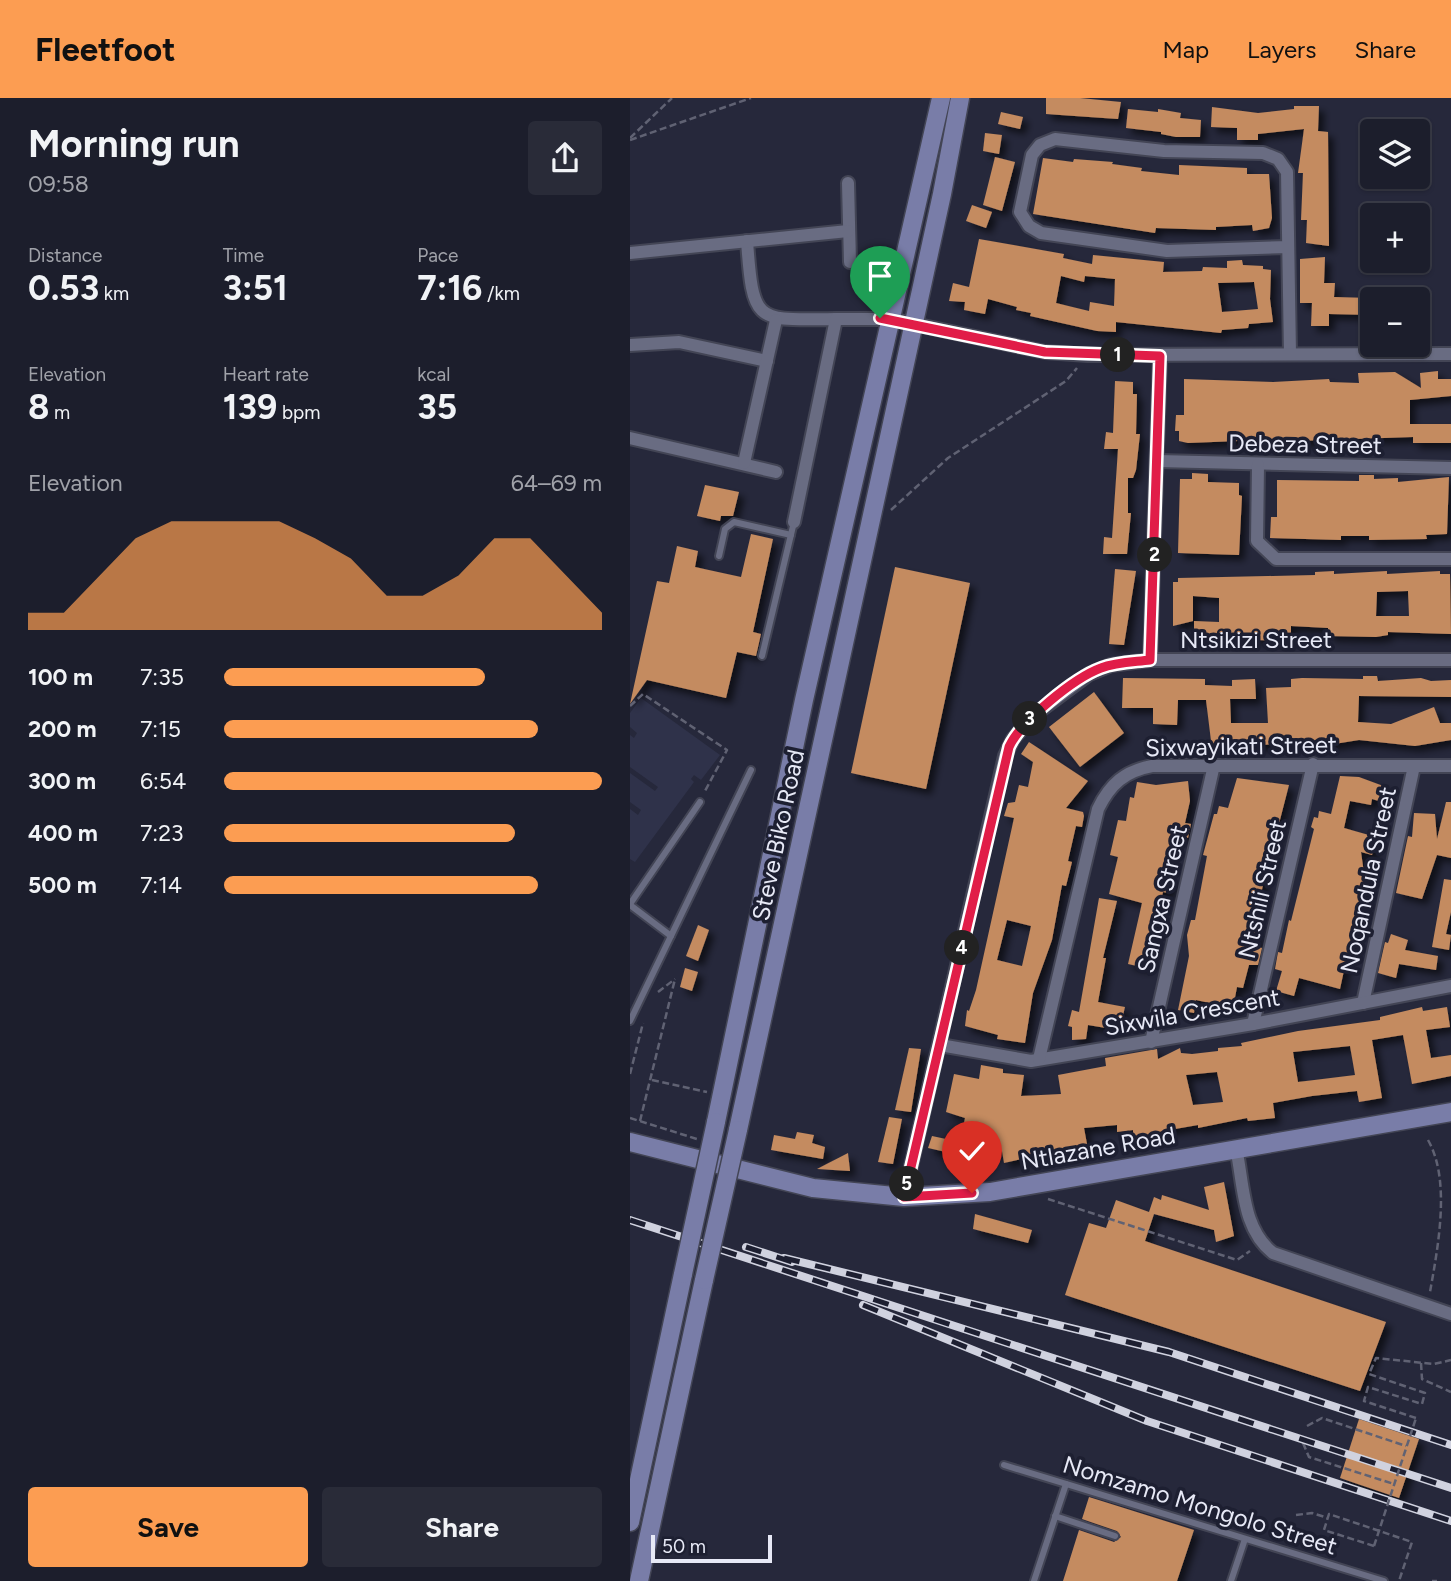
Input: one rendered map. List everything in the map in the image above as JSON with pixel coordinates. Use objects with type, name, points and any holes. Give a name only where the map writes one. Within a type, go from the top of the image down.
[{"type":"street","name":"Steve Biko Road","points":[[630,1522],[804,700],[941,98]]},
{"type":"street","name":"Steve Biko Road","points":[[639,1581],[956,128],[960,98]]},
{"type":"street","points":[[1288,247],[1167,251],[1041,233],[1029,226],[1020,212],[1029,160],[1040,145],[1061,138],[1164,151],[1268,154],[1278,159],[1287,172],[1290,354]]},
{"type":"street","points":[[848,183],[850,262]]},
{"type":"street","points":[[630,253],[848,231]]},
{"type":"street","points":[[747,241],[753,299],[761,312],[776,320],[890,319],[1045,352],[1088,355],[1451,355]]},
{"type":"street","points":[[794,522],[836,319]]},
{"type":"street","points":[[744,463],[776,320]]},
{"type":"street","points":[[630,345],[679,342],[767,361]]},
{"type":"street","points":[[1150,660],[1160,356]]},
{"type":"street","points":[[630,438],[776,472]]},
{"type":"street","name":"Debeza Street","points":[[1158,461],[1451,468]]},
{"type":"street","points":[[1258,465],[1257,541],[1276,559],[1451,559]]},
{"type":"street","name":"Ntsikizi Street","points":[[904,1197],[1002,768],[1013,739],[1034,715],[1089,674],[1111,665],[1150,660],[1451,660]]},
{"type":"street","name":"Ntshili Street","points":[[1252,1024],[1313,764]]},
{"type":"street","name":"Sixwayikati Street","points":[[1039,1059],[1098,809],[1104,795],[1121,777],[1135,769],[1214,765],[1451,766]]},
{"type":"street","name":"Sangxa Street","points":[[1151,1042],[1214,765]]},
{"type":"street","name":"Noqandula Street","points":[[1363,1003],[1414,766]]},
{"type":"street","name":"Sixwila Crescent","points":[[940,1045],[1022,1061],[1151,1042],[1451,986]]},
{"type":"street","name":"Ntlazane Road","points":[[630,1142],[813,1188],[904,1197],[990,1192],[1451,1112]]},
{"type":"street","points":[[1236,1148],[1250,1225],[1273,1254],[1451,1314]]},
{"type":"lane","points":[[719,556],[725,529],[734,522],[792,535]]},
{"type":"lane","points":[[762,656],[794,522]]},
{"type":"lane","name":"Steve Biko Road","points":[[630,1021],[751,770]]},
{"type":"lane","points":[[671,936],[630,905],[700,802]]},
{"type":"lane","name":"Nomzamo Mongolo Street","points":[[1004,1465],[1384,1581]]},
{"type":"lane","points":[[1034,1581],[1066,1484]]},
{"type":"lane","points":[[1055,1516],[1115,1536]]},
{"type":"lane","points":[[1231,1581],[1245,1539]]},
{"type":"path","points":[[630,139],[672,98]]},
{"type":"path","points":[[630,139],[751,98]]},
{"type":"path","points":[[884,517],[948,458],[1066,380],[1088,355]]},
{"type":"path","points":[[630,706],[643,694],[727,750],[700,802]]},
{"type":"path","points":[[640,1121],[674,979],[654,995]]},
{"type":"path","points":[[630,1074],[645,1017]]},
{"type":"path","points":[[651,1080],[710,1093]]},
{"type":"path","points":[[630,1118],[708,1142]]},
{"type":"path","points":[[1428,1140],[1438,1155],[1443,1217],[1430,1292]]},
{"type":"path","points":[[1048,1199],[1237,1260],[1250,1251]]},
{"type":"path","points":[[1399,1581],[1412,1542],[1329,1514],[1324,1530],[1374,1546],[1394,1484],[1406,1446],[1416,1418],[1364,1401],[1368,1387],[1422,1404],[1426,1393],[1369,1374],[1376,1358],[1421,1363],[1451,1360]]},
{"type":"path","points":[[1421,1363],[1422,1379],[1451,1392]]},
{"type":"path","points":[[1307,1426],[1322,1418],[1406,1446]]},
{"type":"path","points":[[1303,1443],[1309,1457],[1394,1484]]},
{"type":"path","points":[[1296,1515],[1312,1513],[1328,1518]]},
{"type":"shaded area","points":[[641,698],[720,755],[701,780],[694,775],[691,779],[694,782],[635,862],[630,859],[630,809],[638,815],[641,810],[630,802],[630,773],[655,791],[658,787],[630,767],[630,735],[634,738],[637,733],[630,727],[630,713]]},
{"type":"building","points":[[1046,98],[1121,102],[1118,119],[1046,114]]},
{"type":"building","points":[[1294,106],[1319,106],[1318,131],[1328,132],[1329,246],[1306,243],[1307,220],[1301,220],[1303,173],[1298,173],[1304,129],[1258,134],[1258,140],[1237,140],[1237,128],[1211,127],[1212,107],[1258,113],[1294,109]]},
{"type":"building","points":[[1128,109],[1158,112],[1158,109],[1181,113],[1180,118],[1201,120],[1200,137],[1176,137],[1161,132],[1126,128]]},
{"type":"building","points":[[1001,112],[1023,117],[1020,129],[998,124]]},
{"type":"building","points":[[985,133],[1002,135],[999,154],[983,151]]},
{"type":"building","points":[[995,157],[1015,162],[1002,211],[983,205]]},
{"type":"building","points":[[1043,158],[1073,162],[1074,159],[1113,162],[1112,164],[1142,168],[1141,171],[1179,175],[1179,165],[1247,168],[1247,174],[1269,174],[1272,218],[1269,228],[1253,231],[1252,225],[1216,227],[1216,230],[1156,228],[1155,233],[1033,214]]},
{"type":"building","points":[[972,205],[992,212],[986,228],[966,221]]},
{"type":"building","points":[[979,239],[1064,254],[1063,258],[1092,264],[1093,255],[1164,262],[1163,272],[1202,271],[1203,267],[1227,268],[1227,261],[1242,260],[1243,265],[1263,266],[1263,269],[1271,270],[1270,299],[1273,322],[1249,324],[1248,328],[1222,330],[1221,333],[1116,322],[1116,332],[1097,331],[1030,316],[1031,313],[1016,310],[1017,307],[988,299],[985,314],[964,310],[965,302],[949,301],[953,283],[969,287]],"holes":[[[1061,276],[1084,282],[1085,276],[1115,279],[1114,306],[1090,302],[1089,311],[1056,303]],[[1254,282],[1258,309],[1222,312],[1218,283]]]},
{"type":"building","points":[[1325,257],[1324,283],[1335,283],[1334,297],[1360,298],[1360,315],[1329,314],[1329,326],[1311,326],[1312,303],[1300,303],[1300,259]]},
{"type":"building","points":[[1438,371],[1438,379],[1451,379],[1451,396],[1410,400],[1410,424],[1451,424],[1451,443],[1413,443],[1413,437],[1268,442],[1263,438],[1238,438],[1238,441],[1188,443],[1179,441],[1179,431],[1175,431],[1176,415],[1184,415],[1184,379],[1273,382],[1329,379],[1330,382],[1359,383],[1358,373],[1395,372],[1421,388],[1420,373]]},
{"type":"building","points":[[1115,381],[1133,382],[1133,394],[1137,394],[1136,434],[1140,434],[1136,470],[1133,478],[1128,478],[1128,513],[1131,513],[1127,554],[1103,554],[1104,537],[1112,538],[1118,449],[1104,449],[1106,432],[1113,433]]},
{"type":"building","points":[[1192,473],[1208,474],[1208,482],[1239,483],[1239,495],[1242,496],[1239,555],[1178,553],[1180,479],[1192,479]]},
{"type":"building","points":[[1359,475],[1374,475],[1374,479],[1398,478],[1398,482],[1449,477],[1447,534],[1426,535],[1427,539],[1369,540],[1369,536],[1341,536],[1341,540],[1270,538],[1271,517],[1277,517],[1277,480],[1359,481]]},
{"type":"building","points":[[705,485],[739,492],[733,516],[721,516],[720,521],[697,516]]},
{"type":"building","points":[[751,534],[773,539],[753,632],[761,634],[756,656],[737,652],[726,698],[647,680],[630,704],[657,581],[669,583],[677,546],[698,551],[695,567],[741,577]]},
{"type":"building","points":[[895,567],[970,583],[926,789],[851,773]]},
{"type":"building","points":[[1115,569],[1136,571],[1124,645],[1109,644]]},
{"type":"building","points":[[1334,571],[1334,574],[1387,571],[1387,574],[1440,571],[1440,574],[1450,574],[1451,634],[1388,632],[1388,635],[1376,637],[1328,636],[1328,628],[1291,626],[1291,641],[1255,640],[1255,635],[1209,636],[1209,641],[1194,640],[1194,621],[1219,622],[1219,598],[1193,596],[1193,621],[1173,626],[1173,582],[1178,582],[1178,578],[1315,575],[1315,572]],"holes":[[[1408,591],[1409,616],[1376,616],[1377,592]]]},
{"type":"building","points":[[1363,676],[1377,676],[1378,681],[1421,678],[1431,681],[1451,680],[1451,697],[1359,696],[1358,722],[1391,724],[1434,707],[1440,723],[1451,723],[1451,740],[1415,746],[1359,740],[1328,745],[1311,744],[1311,739],[1275,740],[1275,744],[1212,749],[1206,700],[1178,700],[1177,725],[1153,724],[1153,708],[1122,708],[1123,678],[1205,679],[1205,685],[1232,686],[1232,680],[1255,679],[1256,699],[1230,699],[1231,723],[1268,723],[1266,688],[1291,687],[1291,679],[1363,679]]},
{"type":"building","points":[[1094,692],[1124,733],[1080,767],[1049,727]]},
{"type":"building","points":[[1029,742],[1088,781],[1066,808],[1083,812],[1084,816],[1082,827],[1076,826],[1068,861],[1072,862],[1066,886],[1062,885],[1052,940],[1033,993],[1025,1043],[997,1039],[998,1035],[965,1026],[967,1010],[969,1011],[976,990],[1014,818],[1004,816],[1008,803],[1015,802],[1019,785],[1028,787],[1033,762],[1021,754]],"holes":[[[1007,920],[1031,926],[1022,966],[997,960]]]},
{"type":"building","points":[[1340,776],[1359,777],[1386,787],[1382,802],[1372,799],[1371,805],[1350,801],[1344,828],[1376,837],[1372,855],[1361,852],[1365,880],[1362,892],[1366,893],[1360,916],[1356,915],[1340,989],[1299,978],[1294,996],[1276,991],[1282,971],[1275,969],[1278,952],[1282,953],[1289,920],[1291,921],[1314,829],[1311,827],[1314,817],[1318,818],[1319,811],[1331,814]]},
{"type":"building","points":[[1237,778],[1289,785],[1274,843],[1271,843],[1255,926],[1257,947],[1262,948],[1258,965],[1249,965],[1243,988],[1237,987],[1233,1008],[1196,1000],[1194,1013],[1178,1010],[1189,956],[1187,935],[1191,920],[1195,920],[1207,856],[1203,855],[1214,814],[1217,814],[1219,806],[1228,808]]},
{"type":"building","points":[[1188,781],[1190,801],[1185,823],[1191,824],[1188,838],[1172,835],[1163,876],[1172,878],[1169,893],[1163,892],[1146,968],[1128,964],[1142,903],[1109,894],[1118,857],[1110,855],[1118,820],[1126,821],[1130,797],[1134,798],[1137,782],[1156,785]]},
{"type":"building","points":[[1446,802],[1451,802],[1451,858],[1437,855],[1422,899],[1396,893],[1408,836],[1412,837],[1414,813],[1435,814],[1437,839]]},
{"type":"building","points":[[1444,879],[1451,880],[1451,912],[1446,934],[1451,935],[1449,950],[1432,947]]},
{"type":"building","points":[[1099,898],[1117,901],[1103,958],[1106,958],[1098,1002],[1125,1007],[1120,1028],[1113,1025],[1112,1029],[1088,1025],[1086,1039],[1072,1040],[1072,1027],[1068,1026],[1072,1010],[1079,1012]]},
{"type":"building","points":[[698,925],[709,930],[698,961],[686,956]]},
{"type":"building","points":[[1391,934],[1408,940],[1405,950],[1438,956],[1436,970],[1399,964],[1396,978],[1378,973],[1385,942],[1388,943]]},
{"type":"building","points":[[685,968],[698,972],[692,991],[680,987]]},
{"type":"building","points":[[1422,1007],[1423,1011],[1447,1007],[1450,1027],[1426,1030],[1431,1058],[1451,1055],[1451,1076],[1412,1084],[1403,1035],[1372,1040],[1382,1098],[1359,1102],[1357,1091],[1312,1096],[1273,1103],[1275,1118],[1248,1121],[1247,1118],[1198,1128],[1198,1125],[1152,1133],[1152,1137],[1133,1137],[1133,1130],[1117,1132],[1117,1125],[1084,1128],[1087,1144],[1004,1163],[1002,1151],[955,1154],[928,1148],[932,1136],[960,1142],[965,1118],[946,1112],[954,1074],[979,1079],[981,1065],[1003,1069],[1003,1073],[1024,1075],[1021,1096],[1061,1094],[1058,1075],[1106,1066],[1105,1058],[1157,1049],[1158,1059],[1180,1048],[1181,1053],[1192,1054],[1218,1051],[1218,1048],[1242,1046],[1241,1043],[1298,1031],[1380,1020],[1380,1017]],"holes":[[[1350,1046],[1355,1075],[1298,1082],[1293,1052]],[[1217,1072],[1223,1102],[1193,1105],[1186,1075]]]},
{"type":"building","points":[[909,1048],[921,1049],[911,1112],[895,1110]]},
{"type":"building","points":[[889,1117],[902,1119],[893,1164],[878,1162]]},
{"type":"building","points":[[797,1132],[814,1135],[812,1143],[825,1147],[823,1159],[771,1150],[774,1135],[795,1139]]},
{"type":"building","points":[[848,1153],[850,1171],[817,1169]]},
{"type":"building","points":[[1224,1182],[1234,1236],[1216,1242],[1214,1230],[1154,1214],[1145,1241],[1386,1322],[1360,1391],[1065,1295],[1089,1223],[1106,1228],[1116,1200],[1149,1212],[1154,1197],[1161,1200],[1162,1195],[1209,1210],[1204,1187]]},
{"type":"building","points":[[975,1214],[1032,1230],[1028,1243],[973,1229]]},
{"type":"building","points":[[1359,1419],[1419,1439],[1399,1498],[1340,1478]]},
{"type":"building","points":[[1089,1497],[1194,1530],[1177,1581],[1063,1581],[1079,1530],[1114,1542],[1121,1537],[1117,1531],[1082,1519]]},
{"type":"railway","points":[[630,1220],[1451,1488]]},
{"type":"railway","points":[[746,1247],[792,1262]]},
{"type":"railway","points":[[784,1258],[1169,1352],[1451,1445]]},
{"type":"railway","points":[[863,1305],[1147,1421],[1451,1521]]},
{"type":"route","points":[[880,318],[1045,352],[1160,356],[1150,660],[1111,665],[1089,674],[1034,715],[1009,747],[904,1197],[972,1193]]}]
